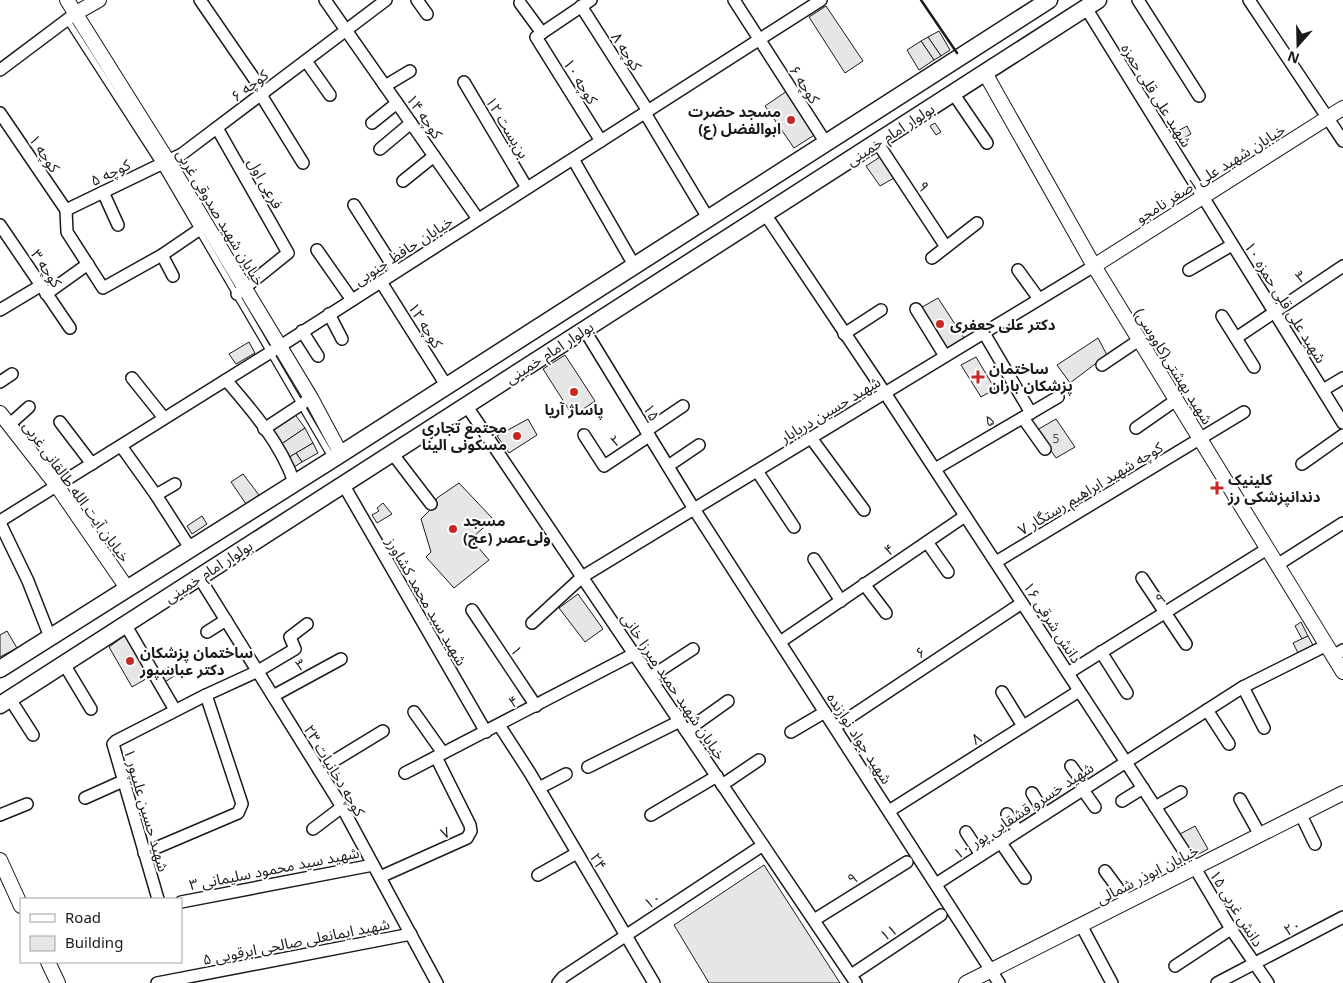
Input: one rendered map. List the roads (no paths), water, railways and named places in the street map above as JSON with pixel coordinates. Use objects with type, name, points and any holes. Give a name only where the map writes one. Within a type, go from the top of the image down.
[{"type":"main road","name":"بولوار امام خمینی","points":[[0,669],[337,456],[1049,0]]},
{"type":"main road","name":"بولوار امام خمینی","points":[[5,702],[1092,4]]},
{"type":"street","name":"خیابان شهید صدوقی غربی","points":[[67,0],[71,16],[164,162],[337,456]]},
{"type":"street","points":[[0,70],[71,16],[99,0]]},
{"type":"street","points":[[200,0],[263,94],[303,163]]},
{"type":"street","name":"کوچه ۱۴","points":[[325,0],[478,219]]},
{"type":"street","points":[[347,30],[386,0]]},
{"type":"street","points":[[417,0],[426,14]]},
{"type":"street","name":"کوچه ۶","points":[[734,0],[758,41],[826,143]]},
{"type":"street","points":[[1138,0],[1199,96]]},
{"type":"street","points":[[1249,0],[1343,141]]},
{"type":"street","name":"خیابان حافظ جنوبی","points":[[0,522],[381,282],[758,41],[817,1]]},
{"type":"street","name":"کوچه ۱۰","points":[[520,3],[601,141]]},
{"type":"street","points":[[539,35],[586,3]]},
{"type":"street","name":"کوچه ۸","points":[[586,3],[647,112]]},
{"type":"street","name":"شهید علی قلی حمزه","points":[[1092,4],[1202,197]]},
{"type":"street","name":"کوچه ۶","points":[[164,162],[217,128],[347,30]]},
{"type":"street","points":[[306,61],[330,95]]},
{"type":"street","points":[[385,86],[410,71]]},
{"type":"street","name":"شهید بهشتی(کاووسی)","points":[[985,73],[1094,266],[1267,549],[1334,651],[1343,672]]},
{"type":"street","name":"بن‌بست ۱۲","points":[[464,82],[527,188]]},
{"type":"street","points":[[953,93],[987,143]]},
{"type":"street","points":[[372,123],[397,103]]},
{"type":"street","name":"خیابان شهید علی اصغر نامجو","points":[[1094,266],[1343,108]]},
{"type":"street","points":[[647,112],[708,218]]},
{"type":"street","name":"کوچه ۱","points":[[0,113],[66,210]]},
{"type":"street","points":[[380,149],[411,123]]},
{"type":"street","name":"فرعی اول","points":[[217,128],[288,253],[241,291]]},
{"type":"street","name":"۹","points":[[877,142],[946,247]]},
{"type":"street","points":[[403,180],[434,156]]},
{"type":"street","points":[[573,159],[607,215],[634,265]]},
{"type":"street","name":"کوچه ۵","points":[[66,210],[164,162]]},
{"type":"street","points":[[103,192],[118,225]]},
{"type":"street","name":"شهید علی قلی حمزه ۱۰","points":[[1202,197],[1343,423]]},
{"type":"street","points":[[354,205],[396,272]]},
{"type":"street","points":[[66,210],[68,232],[103,288],[162,255],[203,227]]},
{"type":"street","name":"دانش شرقی ۱۶","points":[[765,214],[935,469],[1195,868]]},
{"type":"street","points":[[932,258],[977,223]]},
{"type":"street","name":"کوچه ۳","points":[[0,225],[70,328]]},
{"type":"street","points":[[1189,270],[1232,245]]},
{"type":"street","points":[[317,250],[352,300]]},
{"type":"street","points":[[162,255],[173,276]]},
{"type":"street","points":[[0,310],[43,290],[88,264]]},
{"type":"street","name":"شهید حسین دریابار","points":[[582,577],[1094,266]]},
{"type":"street","name":"۳","points":[[1274,311],[1343,266]]},
{"type":"street","points":[[1018,270],[1039,299]]},
{"type":"street","name":"کوچه ۱۲","points":[[381,282],[446,385]]},
{"type":"street","points":[[916,309],[945,356]]},
{"type":"street","points":[[844,334],[881,310]]},
{"type":"street","points":[[1236,338],[1274,311]]},
{"type":"street","points":[[329,314],[342,339]]},
{"type":"street","points":[[1222,316],[1254,367]]},
{"type":"street","name":"۱۵","points":[[584,329],[694,509]]},
{"type":"street","points":[[302,331],[318,356]]},
{"type":"street","points":[[984,333],[1046,449]]},
{"type":"street","points":[[1102,365],[1139,340]]},
{"type":"street","points":[[0,382],[12,374]]},
{"type":"street","points":[[132,378],[164,418]]},
{"type":"street","points":[[1324,390],[1343,378]]},
{"type":"street","points":[[226,380],[264,429],[288,465],[294,482]]},
{"type":"street","name":"۵","points":[[935,469],[1058,397]]},
{"type":"street","points":[[1136,428],[1176,400]]},
{"type":"street","points":[[264,429],[306,401]]},
{"type":"street","name":"خیابان شهید حمید میرزا خانی","points":[[466,405],[853,979]]},
{"type":"street","points":[[647,434],[683,406]]},
{"type":"street","points":[[9,425],[29,407]]},
{"type":"street","name":"کوچه شهید ابراهیم رستگار ۷","points":[[996,562],[1201,440],[1244,412]]},
{"type":"street","name":"خیابان آیت الله طالقانی غربی","points":[[0,413],[57,486],[127,588]]},
{"type":"street","points":[[60,422],[92,464]]},
{"type":"street","name":"۲","points":[[584,435],[604,466],[647,434]]},
{"type":"street","points":[[1302,464],[1343,435]]},
{"type":"street","points":[[811,438],[864,510]]},
{"type":"street","points":[[668,466],[699,445]]},
{"type":"street","points":[[120,446],[156,495],[190,548]]},
{"type":"street","points":[[392,453],[431,504]]},
{"type":"street","points":[[757,471],[794,526]]},
{"type":"street","points":[[156,495],[175,484]]},
{"type":"street","name":"شهید سید محمد کشاورز","points":[[343,484],[486,732]]},
{"type":"street","name":"شهید جواد نوازنده","points":[[694,509],[999,983]]},
{"type":"street","name":"۴","points":[[780,642],[965,516]]},
{"type":"street","points":[[0,522],[28,581],[50,637]]},
{"type":"street","points":[[1277,565],[1343,523]]},
{"type":"street","points":[[927,542],[948,572]]},
{"type":"street","name":"۹","points":[[1068,673],[1267,549]]},
{"type":"street","points":[[814,559],[841,601]]},
{"type":"street","name":"کوچه دخانیات ۲۳","points":[[199,577],[342,807],[437,983]]},
{"type":"street","points":[[532,623],[582,577]]},
{"type":"street","points":[[1142,578],[1186,644]]},
{"type":"street","points":[[864,584],[886,613]]},
{"type":"street","name":"۶","points":[[835,727],[1022,603]]},
{"type":"street","name":"۱","points":[[472,610],[536,706]]},
{"type":"street","points":[[207,632],[226,620]]},
{"type":"street","points":[[126,624],[175,710]]},
{"type":"street","points":[[144,853],[238,813],[241,809],[242,804],[206,695],[258,671],[295,649],[290,636],[307,624]]},
{"type":"street","points":[[650,677],[693,649]]},
{"type":"street","name":"شهید خسرو قشقایی پور ۱۰","points":[[936,884],[1243,687],[1334,651]]},
{"type":"street","points":[[1101,652],[1127,692]]},
{"type":"street","name":"۴","points":[[405,773],[634,654]]},
{"type":"street","name":"۳","points":[[273,696],[341,658]]},
{"type":"street","points":[[64,664],[91,709]]},
{"type":"street","points":[[1243,687],[1264,728]]},
{"type":"street","name":"۸","points":[[889,811],[1079,691]]},
{"type":"street","points":[[1002,692],[1023,726]]},
{"type":"street","name":"شهید حسین علیپور ۱","points":[[158,898],[113,744],[206,695]]},
{"type":"street","points":[[588,767],[683,726],[728,701]]},
{"type":"street","points":[[5,702],[33,735]]},
{"type":"street","points":[[1207,710],[1230,744]]},
{"type":"street","points":[[414,712],[440,755]]},
{"type":"street","points":[[791,732],[825,712]]},
{"type":"street","name":"۲۴","points":[[499,725],[539,788],[654,983]]},
{"type":"street","points":[[319,770],[383,731]]},
{"type":"street","name":"۷","points":[[380,878],[467,838],[471,831],[440,755]]},
{"type":"street","points":[[651,815],[760,760]]},
{"type":"street","points":[[1071,766],[1095,807]]},
{"type":"street","points":[[539,788],[566,774]]},
{"type":"street","points":[[85,798],[123,780]]},
{"type":"street","points":[[1122,801],[1143,788]]},
{"type":"street","points":[[1155,807],[1181,792]]},
{"type":"street","points":[[1032,794],[1045,814]]},
{"type":"street","name":"خیابان ابوذر شمالی","points":[[966,983],[1343,794]]},
{"type":"street","points":[[1240,799],[1260,835]]},
{"type":"street","points":[[0,815],[27,804]]},
{"type":"street","points":[[313,828],[342,807]]},
{"type":"street","points":[[1008,814],[1018,831]]},
{"type":"street","points":[[1301,814],[1315,844]]},
{"type":"street","points":[[966,832],[981,855]]},
{"type":"street","points":[[1001,843],[1025,878]]},
{"type":"street","name":"۱۰","points":[[558,983],[626,935],[763,845]]},
{"type":"street","points":[[538,875],[578,853]]},
{"type":"street","points":[[0,860],[5,883],[20,905]]},
{"type":"street","name":"۹","points":[[814,920],[906,862]]},
{"type":"street","name":"شهید سید محمود سلیمانی ۳","points":[[182,902],[373,865]]},
{"type":"street","name":"دانش غربی ۱۵","points":[[1195,868],[1231,930],[1268,983]]},
{"type":"street","points":[[1106,871],[1128,902]]},
{"type":"street","name":"۱۱","points":[[853,979],[942,915]]},
{"type":"street","name":"۲۰","points":[[1217,983],[1343,917]]},
{"type":"street","points":[[1081,925],[1112,983]]},
{"type":"street","points":[[1175,966],[1231,930]]},
{"type":"street","name":"شهید ایمانعلی صالحی ابرقویی ۵","points":[[157,983],[411,934]]},
{"type":"street","points":[[48,963],[58,983]]},
{"type":"place","name":"مسجد حضرت ابوالفضل (ع)","points":[[791,120]]},
{"type":"place","name":"دکتر علی جعفری","points":[[940,324]]},
{"type":"place","name":"ساختمان پزشکان باران","points":[[978,377]]},
{"type":"place","name":"پاساژ آریا","points":[[574,392]]},
{"type":"place","name":"مجتمع تجاری مسکونی الینا","points":[[517,436]]},
{"type":"place","name":"کلینیک دندانپزشکی رز","points":[[1217,488]]},
{"type":"place","name":"مسجد ولی‌عصر (عج)","points":[[453,529]]},
{"type":"place","name":"ساختمان پزشکان دکتر عباسپور","points":[[130,661]]}]
